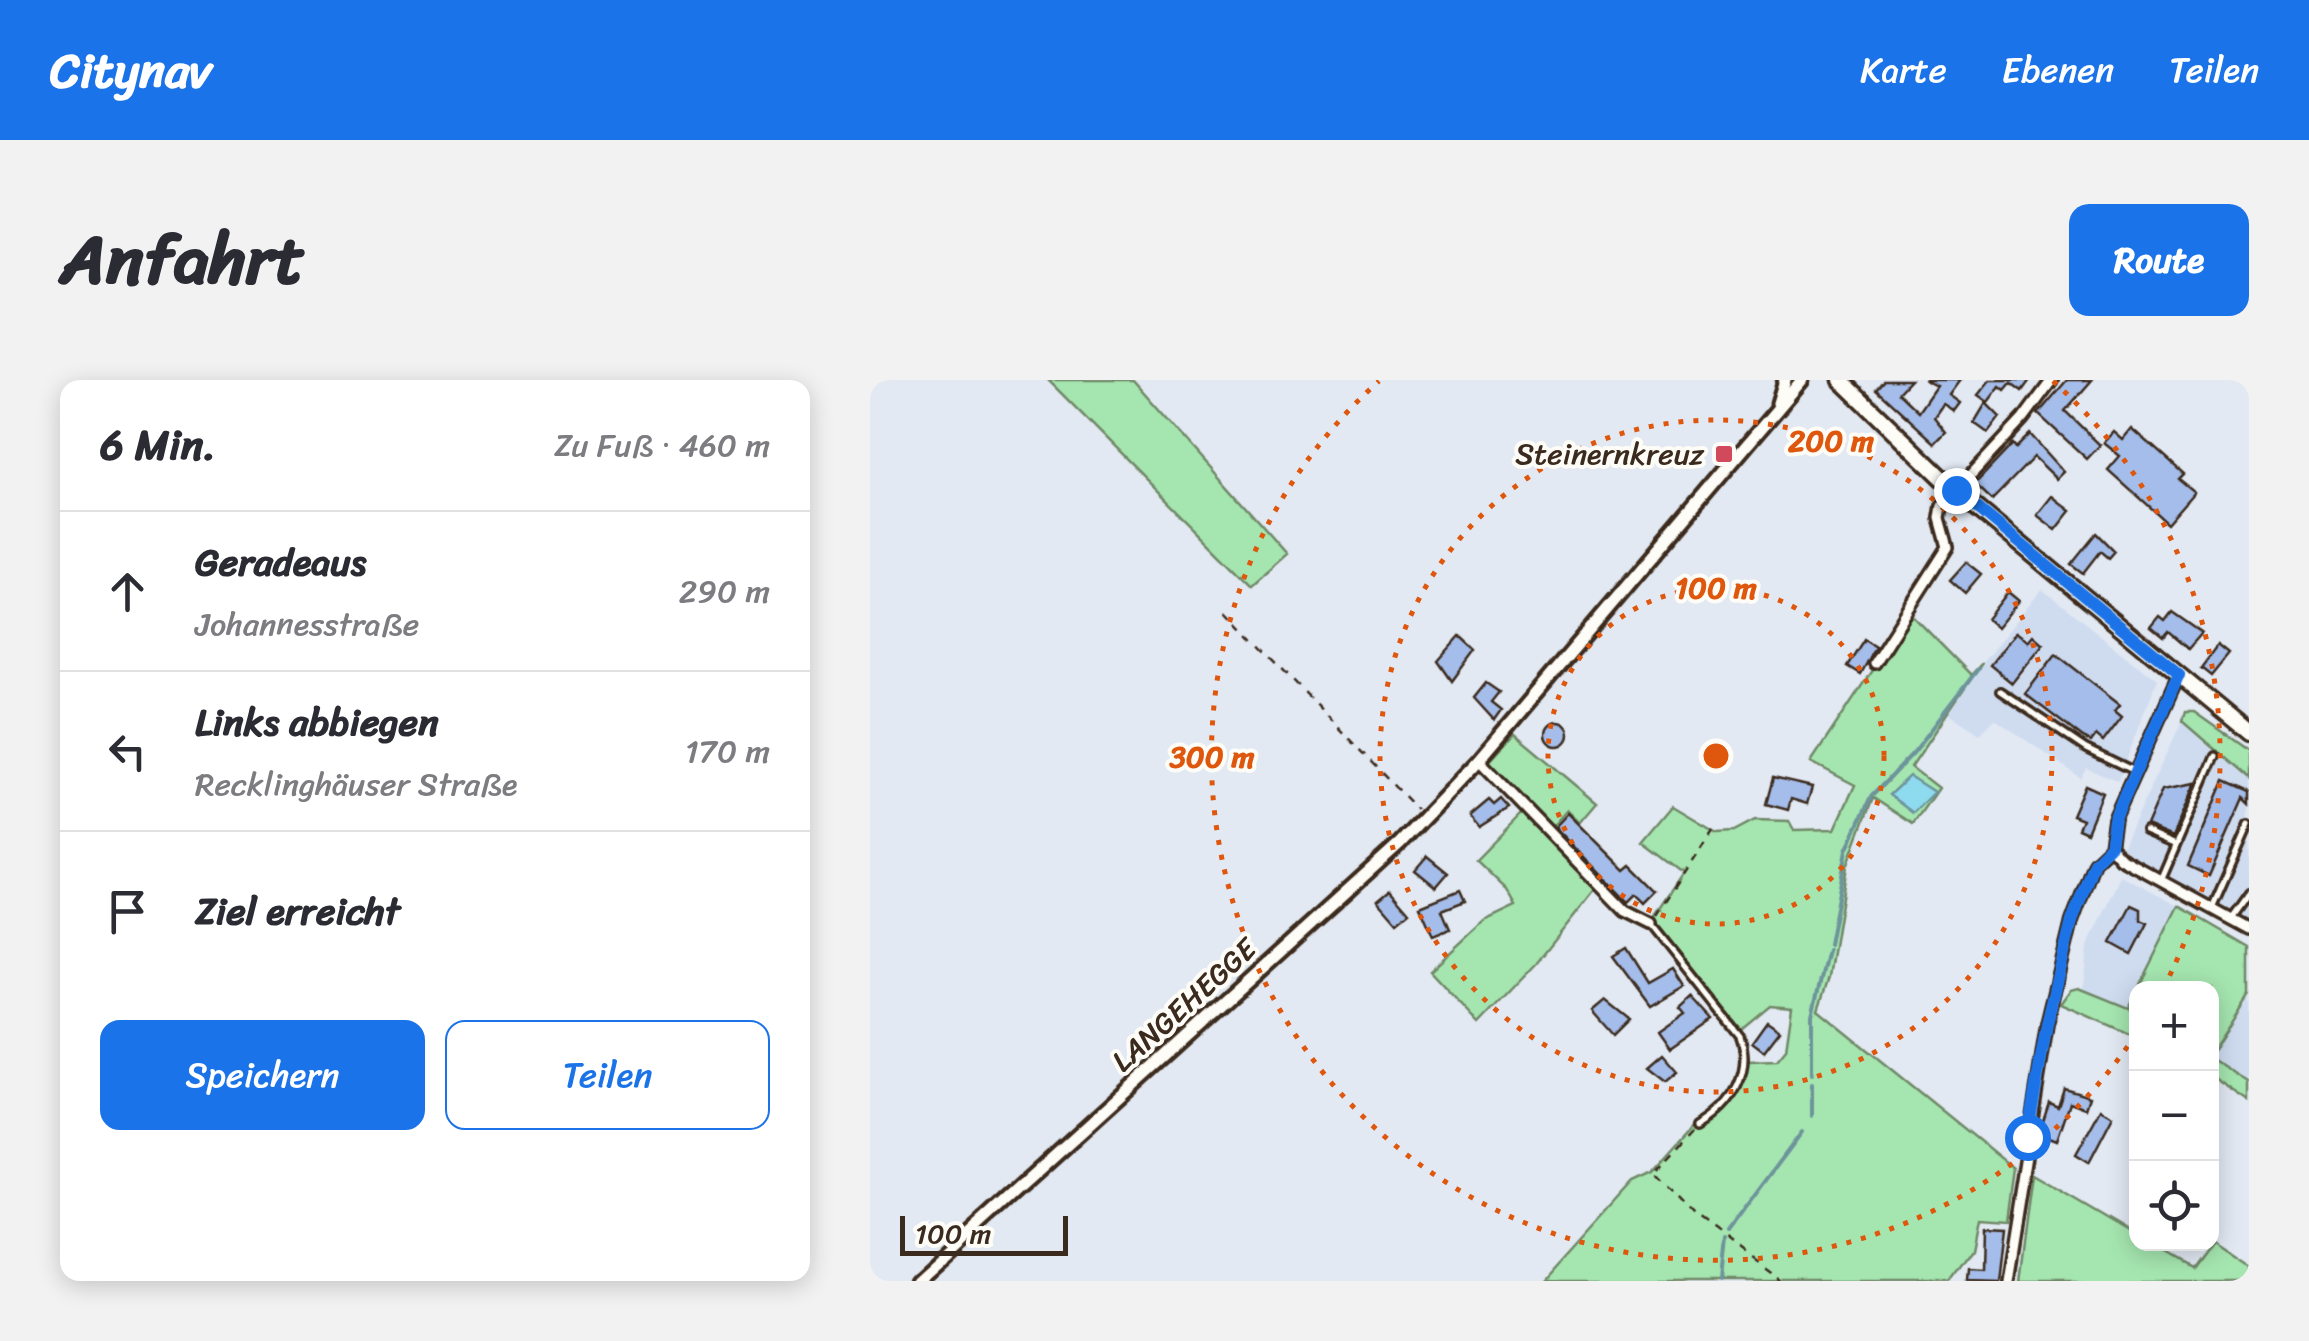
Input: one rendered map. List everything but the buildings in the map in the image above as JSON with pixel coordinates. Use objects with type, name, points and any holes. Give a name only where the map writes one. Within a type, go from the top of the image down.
[{"type":"main road","points":[[1841,380],[1956,490],[2249,733]]},
{"type":"street","points":[[1775,412],[1785,380]]},
{"type":"street","name":"LANGEHEGGE","points":[[917,1281],[1424,818],[1479,760],[1802,380]]},
{"type":"street","points":[[1874,663],[1948,548],[1940,518],[1942,506],[2023,419],[2052,380]]},
{"type":"street","points":[[2006,1281],[2051,1007],[2079,900],[2094,862],[2110,846],[2114,820],[2179,675]]},
{"type":"street","points":[[1479,760],[1625,911],[1651,924]]},
{"type":"street","points":[[2110,846],[2121,859],[2249,929]]},
{"type":"lane","points":[[2000,691],[2086,749],[2136,773]]},
{"type":"lane","points":[[2161,881],[2215,756]]},
{"type":"lane","points":[[2212,908],[2249,824]]},
{"type":"lane","points":[[2146,832],[2176,845]]},
{"type":"lane","points":[[2231,918],[2249,893]]},
{"type":"lane","points":[[1651,924],[1740,1036],[1745,1050],[1744,1071],[1731,1097],[1700,1124]]},
{"type":"path","points":[[1227,611],[1424,818]]},
{"type":"path","points":[[1651,924],[1712,828]]},
{"type":"path","points":[[1700,1124],[1653,1174],[1694,1217],[1781,1281]]},
{"type":"shaded area","points":[[2042,589],[2157,680],[2118,782],[2086,768],[2081,778],[1995,719],[1980,734],[1949,714],[1982,663]]},
{"type":"shaded area","points":[[2182,721],[2249,779],[2249,922],[2122,849]]},
{"type":"shaded area","points":[[2121,876],[2179,906],[2142,981],[2129,981],[2128,1008],[2084,989],[2088,946]]},
{"type":"shaded area","points":[[2249,995],[2249,1083],[2219,1064],[2219,1041]]},
{"type":"green space","points":[[1048,380],[1133,380],[1287,554],[1252,585]]},
{"type":"green space","points":[[1910,613],[1971,675],[1982,663],[1911,767],[1938,788],[1913,824],[1873,798],[1847,866],[1829,977],[1818,1010],[2013,1168],[2006,1221],[1977,1219],[1971,1250],[1949,1281],[1542,1281],[1632,1181],[1652,1172],[1695,1124],[1700,1128],[1734,1100],[1748,1061],[1777,1060],[1786,1049],[1792,1007],[1770,1005],[1741,1029],[1653,919],[1684,873],[1643,842],[1673,806],[1717,832],[1734,831],[1755,820],[1789,821],[1794,830],[1835,829],[1855,785],[1811,762]]},
{"type":"green space","points":[[2185,712],[2194,712],[2249,751],[2249,779],[2182,721]]},
{"type":"green space","points":[[1515,734],[1597,803],[1580,823],[1567,810],[1548,831],[1488,763]]},
{"type":"green space","points":[[1522,813],[1596,888],[1536,964],[1479,1024],[1430,971],[1484,921],[1516,906],[1507,890],[1476,860]]},
{"type":"green space","points":[[2179,906],[2249,947],[2249,995],[2219,1041],[2219,981],[2142,981]]},
{"type":"green space","points":[[2079,988],[2129,1006],[2129,1034],[2061,1004],[2071,990]]},
{"type":"green space","points":[[2219,1064],[2249,1083],[2249,1102],[2219,1082]]},
{"type":"green space","points":[[2032,1175],[2129,1232],[2129,1251],[2162,1251],[2192,1268],[2205,1251],[2219,1251],[2219,1246],[2249,1266],[2249,1281],[2018,1281]]},
{"type":"water","points":[[1909,776],[1934,792],[1913,813],[1889,795]]},
{"type":"waterway","points":[[1829,944],[1847,850],[1871,797],[1914,752],[1978,669]]},
{"type":"waterway","points":[[1812,1074],[1812,1015],[1828,950]]},
{"type":"waterway","points":[[1812,1084],[1812,1116]]},
{"type":"waterway","points":[[1726,1234],[1802,1132]]},
{"type":"waterway","points":[[1718,1281],[1722,1243]]},
{"type":"place","name":"Steinernkreuz","points":[[1724,454]]},
{"type":"route","points":[[1956,490],[2179,675],[2114,820],[2108,836],[2110,846],[2094,862],[2072,921],[2047,1024],[2027,1137]]}]
